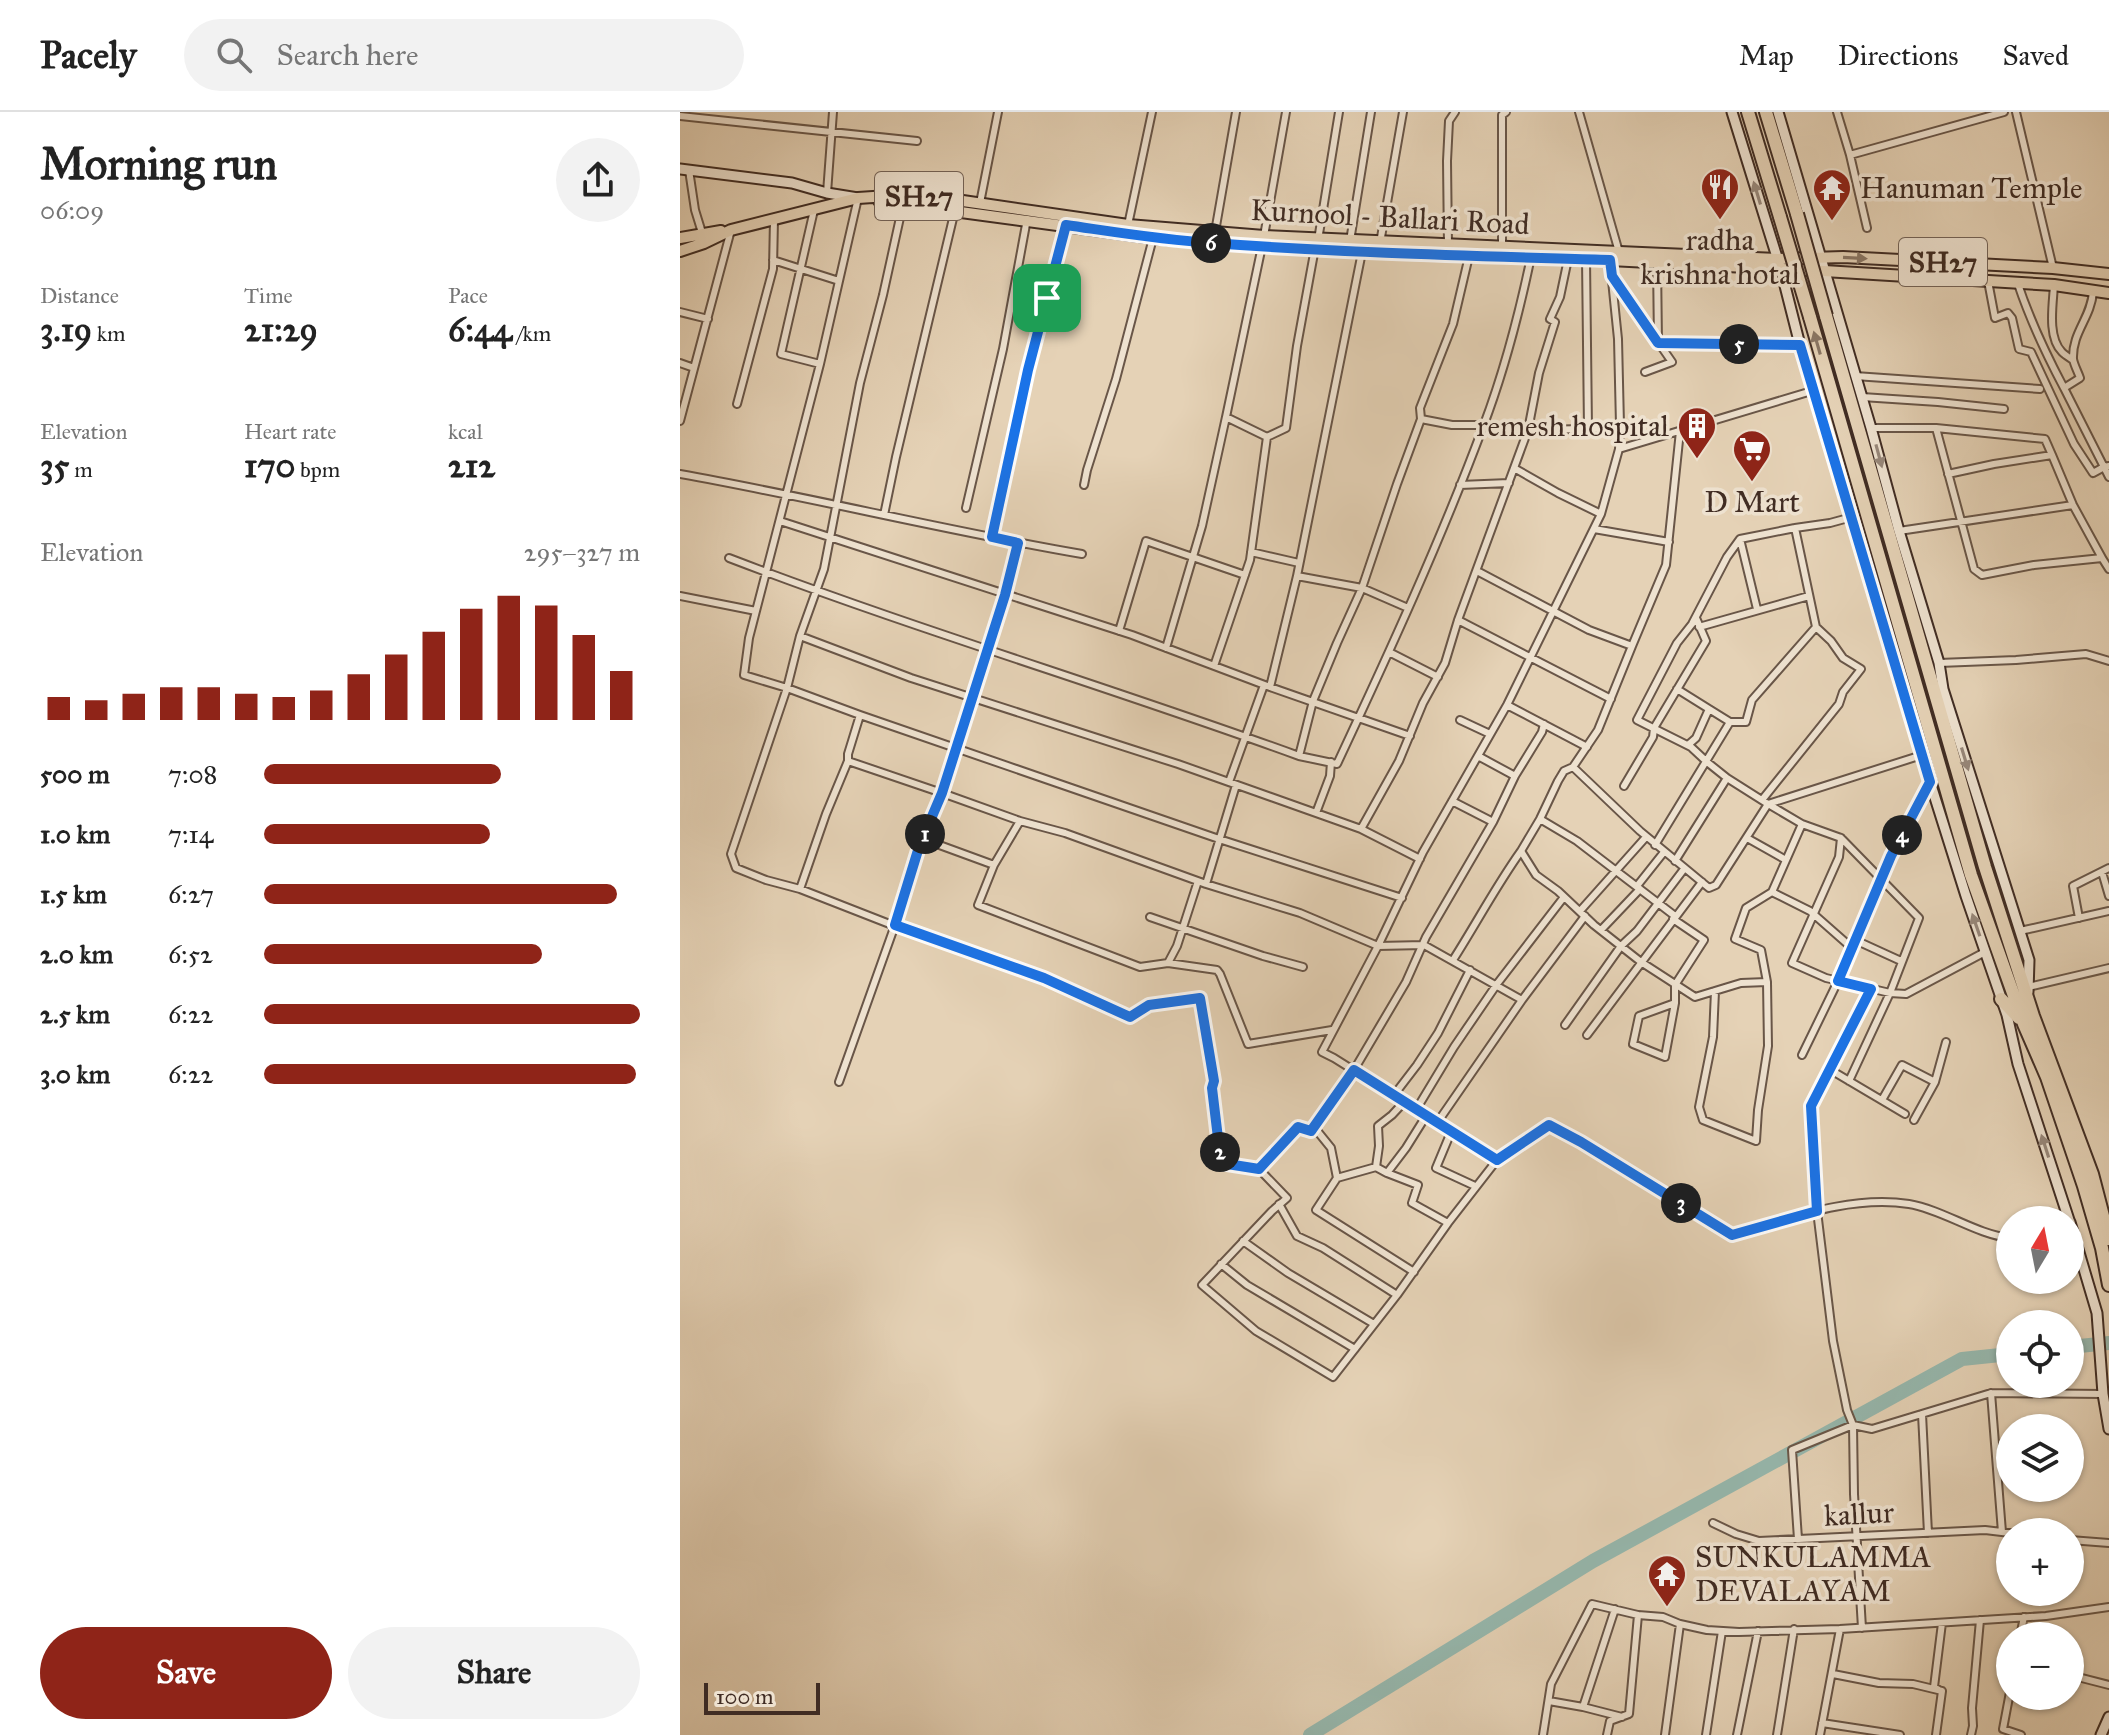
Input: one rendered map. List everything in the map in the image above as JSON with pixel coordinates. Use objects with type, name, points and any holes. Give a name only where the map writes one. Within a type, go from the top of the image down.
[{"type":"highway","points":[[1748,112],[1971,875],[2024,1024],[2047,1077],[2084,1186],[2109,1285]]},
{"type":"highway","points":[[1766,112],[1985,867],[2092,1174],[2109,1239]]},
{"type":"highway","points":[[2001,999],[2024,1024]]},
{"type":"main road","name":"Kurnool - Ballari Road","points":[[680,251],[703,238],[774,219],[858,198],[903,195],[1128,225],[1215,232],[1263,241]]},
{"type":"main road","name":"Kurnool - Ballari Road","points":[[858,198],[1153,238],[1316,244],[1362,252],[1779,264]]},
{"type":"main road","name":"SH27","points":[[680,238],[703,238]]},
{"type":"main road","name":"Kurnool - Ballari Road","points":[[1316,244],[1350,241],[1619,252],[1779,264],[1824,271]]},
{"type":"main road","name":"SH27","points":[[1779,264],[1843,257],[2053,268],[2109,274]]},
{"type":"main road","name":"SH27","points":[[1824,271],[2054,285],[2109,293]]},
{"type":"street","points":[[827,193],[833,112]]},
{"type":"street","points":[[980,203],[998,112]]},
{"type":"street","points":[[1128,225],[1152,112]]},
{"type":"street","points":[[1215,232],[1236,112]]},
{"type":"street","points":[[1166,648],[1202,526],[1263,241],[1286,112]]},
{"type":"street","points":[[1267,437],[1286,428],[1297,346],[1339,112]]},
{"type":"street","points":[[1350,241],[1371,112]]},
{"type":"street","points":[[1380,243],[1403,112]]},
{"type":"street","points":[[1448,246],[1449,121],[1455,112]]},
{"type":"street","points":[[1502,247],[1502,115],[1506,112]]},
{"type":"street","points":[[1579,112],[1619,252]]},
{"type":"street","points":[[1732,112],[1930,782],[2065,1206]]},
{"type":"street","points":[[1778,112],[1948,702],[2029,960],[2028,993],[2109,968]]},
{"type":"street","points":[[1837,112],[1867,228]]},
{"type":"street","points":[[1850,155],[2004,112]]},
{"type":"street","points":[[2016,112],[2053,268]]},
{"type":"street","points":[[680,116],[917,141]]},
{"type":"street","points":[[703,238],[684,169],[792,183],[858,198],[820,364],[749,638],[744,675],[1219,839],[1402,898]]},
{"type":"street","points":[[903,204],[860,383],[817,591],[731,854],[736,868],[1044,978],[1130,1017],[1149,1005],[1200,998],[1214,1081],[1212,1088],[1221,1163],[1259,1169],[1287,1198],[1202,1285],[1256,1331],[1333,1377],[1497,1160],[1549,1125],[1732,1235],[1857,1202],[1910,1205],[1996,1233]]},
{"type":"street","points":[[814,210],[781,354],[820,364]]},
{"type":"street","points":[[884,515],[955,210]]},
{"type":"street","points":[[737,404],[766,299],[773,260],[774,219]]},
{"type":"street","points":[[966,508],[1003,349],[1027,219]]},
{"type":"street","points":[[992,537],[1028,370],[1066,225]]},
{"type":"street","points":[[680,420],[731,230]]},
{"type":"street","points":[[1084,485],[1153,238]]},
{"type":"street","points":[[1168,963],[1219,839],[1246,737],[1267,686],[1297,576],[1362,252]]},
{"type":"street","points":[[1299,756],[1313,701],[1362,588],[1421,419],[1420,408],[1453,324],[1469,256]]},
{"type":"street","points":[[729,558],[1299,756],[1337,764],[1389,652],[1484,425],[1517,322],[1531,257]]},
{"type":"street","points":[[1361,829],[1399,761],[1423,703],[1445,663],[1528,430],[1539,373],[1555,322],[1550,319],[1560,297],[1568,259]]},
{"type":"street","points":[[1586,259],[1588,429]]},
{"type":"street","points":[[773,260],[839,281]]},
{"type":"street","points":[[1497,1160],[1322,1052],[1420,859],[1507,705],[1601,514],[1619,449],[1620,425],[1618,339],[1610,260]]},
{"type":"street","points":[[1657,262],[1658,343]]},
{"type":"street","points":[[1612,276],[1672,362],[1645,372]]},
{"type":"street","points":[[1988,281],[1995,318],[2008,313],[2012,318],[2019,349],[2031,352],[2074,444],[2093,473],[2106,466]]},
{"type":"street","points":[[2018,283],[2047,355],[2109,477]]},
{"type":"street","points":[[2054,285],[2054,334],[2059,350],[2073,360]]},
{"type":"street","points":[[2064,388],[2080,378],[2073,360],[2077,331],[2092,307],[2093,292]]},
{"type":"street","points":[[680,312],[708,319]]},
{"type":"street","points":[[1658,343],[1800,345]]},
{"type":"street","points":[[680,363],[694,368]]},
{"type":"street","points":[[1855,376],[2040,389]]},
{"type":"street","points":[[1619,449],[1815,390]]},
{"type":"street","points":[[1862,397],[2004,409]]},
{"type":"street","points":[[1226,417],[1267,437]]},
{"type":"street","points":[[1421,419],[1452,425],[1528,430],[1620,425]]},
{"type":"street","points":[[1871,428],[1936,428],[2045,439],[2073,505],[2109,569]]},
{"type":"street","points":[[1936,428],[1974,569],[1982,575],[2034,565],[2102,558]]},
{"type":"street","points":[[1453,960],[1540,819],[1564,771],[1573,767],[1598,730],[1666,565],[1680,431]]},
{"type":"street","points":[[1214,666],[1251,552],[1267,437]]},
{"type":"street","points":[[1948,474],[2052,455]]},
{"type":"street","points":[[1514,468],[1601,514]]},
{"type":"street","points":[[680,474],[1082,554]]},
{"type":"street","points":[[1460,485],[1509,483]]},
{"type":"street","points":[[1899,531],[2073,505]]},
{"type":"street","points":[[1849,1081],[1890,993],[1919,918],[1841,838],[1802,824],[1727,778],[1688,745],[1637,720],[1677,643],[1694,620],[1727,557],[1740,539],[1852,517]]},
{"type":"street","points":[[780,521],[1119,631],[1410,736]]},
{"type":"street","points":[[1573,767],[1684,869],[1709,888],[1716,885],[1747,838],[1765,802],[1839,704],[1843,692],[1861,669],[1843,658],[1816,627],[1795,528]]},
{"type":"street","points":[[1594,529],[1669,542]]},
{"type":"street","points":[[1740,539],[1757,609]]},
{"type":"street","points":[[1119,631],[1146,541],[1245,575]]},
{"type":"street","points":[[839,1082],[923,839],[942,793],[1005,595],[1018,543]]},
{"type":"street","points":[[1251,552],[1299,563]]},
{"type":"street","points":[[1477,571],[1589,630],[1632,646]]},
{"type":"street","points":[[1297,576],[1362,588],[1408,608]]},
{"type":"street","points":[[680,596],[756,611]]},
{"type":"street","points":[[1700,627],[1809,596]]},
{"type":"street","points":[[1458,620],[1611,699]]},
{"type":"street","points":[[1624,786],[1653,737],[1654,728],[1706,641],[1694,620]]},
{"type":"street","points":[[1677,689],[1730,722],[1746,722],[1752,700],[1816,627]]},
{"type":"street","points":[[800,636],[911,678],[1361,829],[1420,859]]},
{"type":"street","points":[[1389,652],[1438,677]]},
{"type":"street","points":[[1939,663],[2086,654],[2109,661]]},
{"type":"street","points":[[1507,705],[1587,747]]},
{"type":"street","points":[[1688,745],[1696,738],[1709,709]]},
{"type":"street","points":[[800,889],[848,761],[860,715]]},
{"type":"street","points":[[1460,720],[1490,734]]},
{"type":"street","points":[[1655,845],[1730,722]]},
{"type":"street","points":[[1259,1169],[1298,1127],[1311,1131],[1354,1070],[1406,982],[1426,937],[1493,822],[1544,724]]},
{"type":"street","points":[[1765,802],[1922,755]]},
{"type":"street","points":[[1478,756],[1515,776]]},
{"type":"street","points":[[848,761],[1300,913],[1378,946],[1424,945],[1522,1000]]},
{"type":"street","points":[[1316,813],[1330,776],[1331,762]]},
{"type":"street","points":[[1675,861],[1727,778]]},
{"type":"street","points":[[1802,1055],[1838,981],[1891,856],[1930,782]]},
{"type":"street","points":[[1452,801],[1493,822]]},
{"type":"street","points":[[1540,819],[1577,841],[1704,940],[1675,985],[1675,1003],[1665,1057],[1633,1044],[1639,1016],[1675,1003]]},
{"type":"street","points":[[1020,821],[994,865],[978,905],[1140,967],[1168,963],[1217,970],[1248,1044],[1332,1030]]},
{"type":"street","points":[[1715,991],[1713,1037],[1699,1107],[1703,1120],[1756,1141],[1768,1046],[1767,982],[1761,950],[1735,939],[1746,908],[1772,892],[1802,824]]},
{"type":"street","points":[[1437,1123],[1583,914],[1646,837]]},
{"type":"street","points":[[1747,838],[1786,860]]},
{"type":"street","points":[[1841,838],[1839,857],[1792,963],[1826,978],[1906,994],[1985,952]]},
{"type":"street","points":[[923,839],[994,865]]},
{"type":"street","points":[[1521,851],[1536,875],[1601,930],[1641,962],[1695,997],[1741,983],[1767,982]]},
{"type":"street","points":[[1601,930],[1639,888],[1664,852]]},
{"type":"street","points":[[1565,1025],[1621,946],[1637,931],[1684,869]]},
{"type":"street","points":[[2079,918],[2073,886],[2106,870],[2109,896]]},
{"type":"street","points":[[1587,1035],[1702,882]]},
{"type":"street","points":[[1772,892],[1812,914],[1853,944],[1901,961]]},
{"type":"street","points":[[1416,1110],[1497,984],[1564,897]]},
{"type":"street","points":[[2020,931],[2109,911]]},
{"type":"street","points":[[1150,917],[1303,967]]},
{"type":"street","points":[[1394,1095],[1438,1033],[1470,970]]},
{"type":"street","points":[[1862,1628],[1853,1425],[1833,1341],[1817,1211],[1811,1106],[1871,989]]},
{"type":"street","points":[[1914,1120],[1935,1082],[1946,1042]]},
{"type":"street","points":[[1882,1100],[1902,1065],[1935,1082]]},
{"type":"street","points":[[1829,1069],[1905,1114]]},
{"type":"street","points":[[1376,1167],[1378,1126],[1404,1102]]},
{"type":"street","points":[[1387,1173],[1426,1116]]},
{"type":"street","points":[[1314,1127],[1331,1148],[1337,1178]]},
{"type":"street","points":[[1451,1132],[1436,1168],[1475,1186]]},
{"type":"street","points":[[1414,1272],[1316,1210],[1337,1178],[1376,1167],[1418,1185],[1412,1203],[1448,1223]]},
{"type":"street","points":[[1279,1204],[1297,1236],[1323,1248],[1397,1295]]},
{"type":"street","points":[[1243,1241],[1288,1273],[1374,1324]]},
{"type":"street","points":[[1221,1264],[1247,1285],[1355,1349]]},
{"type":"street","points":[[2084,1275],[2097,1313],[2109,1429]]},
{"type":"street","points":[[1798,1539],[1792,1450],[1853,1425],[1872,1429],[1991,1393],[2103,1394]]},
{"type":"street","points":[[1991,1393],[2004,1518]]},
{"type":"street","points":[[1922,1414],[1928,1533]]},
{"type":"street","name":"kallur","points":[[1713,1523],[1759,1541],[1996,1531]]},
{"type":"street","points":[[2084,1541],[2109,1543]]},
{"type":"street","points":[[1543,1735],[1551,1684],[1592,1604],[1722,1631],[1862,1628],[2046,1616],[2109,1607]]},
{"type":"street","points":[[1583,1707],[1615,1609]]},
{"type":"street","points":[[1607,1735],[1610,1721],[1629,1714],[1638,1615]]},
{"type":"street","points":[[2023,1622],[2024,1617]]},
{"type":"street","points":[[1971,1735],[1980,1620]]},
{"type":"street","points":[[1942,1623],[1934,1687],[1942,1691]]},
{"type":"street","points":[[1665,1735],[1680,1624]]},
{"type":"street","points":[[1777,1735],[1794,1629]]},
{"type":"street","points":[[1820,1735],[1840,1629]]},
{"type":"street","points":[[1706,1735],[1722,1631]]},
{"type":"street","points":[[1737,1735],[1758,1631]]},
{"type":"street","points":[[1833,1674],[1879,1683],[1913,1684],[1942,1691]]},
{"type":"street","points":[[2084,1679],[2109,1685]]},
{"type":"street","points":[[1936,1735],[1942,1691]]},
{"type":"street","points":[[1549,1701],[1622,1717]]},
{"type":"street","points":[[2007,1710],[2003,1729],[2021,1735]]},
{"type":"street","points":[[2105,1732],[2109,1717]]},
{"type":"street","points":[[1822,1723],[1900,1735]]},
{"type":"waterway","points":[[2084,1346],[2109,1343]]},
{"type":"waterway","points":[[1310,1735],[1593,1561],[1962,1359],[1996,1355]]},
{"type":"place","name":"radha krishna hotal","points":[[1720,221]]},
{"type":"place","name":"Hanuman Temple","points":[[1832,222]]},
{"type":"place","name":"remesh hospital","points":[[1697,460]]},
{"type":"place","name":"D Mart","points":[[1752,483]]},
{"type":"place","name":"SUNKULAMMA DEVALAYAM","points":[[1667,1608]]},
{"type":"route","points":[[1066,225],[1211,243],[1362,252],[1610,260],[1612,276],[1658,343],[1800,345],[1930,782],[1891,856],[1838,981],[1871,989],[1811,1106],[1817,1211],[1732,1235],[1549,1125],[1497,1160],[1354,1070],[1311,1131],[1298,1127],[1259,1169],[1221,1163],[1212,1088],[1214,1081],[1200,998],[1149,1005],[1130,1017],[1044,978],[895,925],[919,847],[942,793],[1005,595],[1018,543],[992,537],[1047,298],[1066,225]]}]
